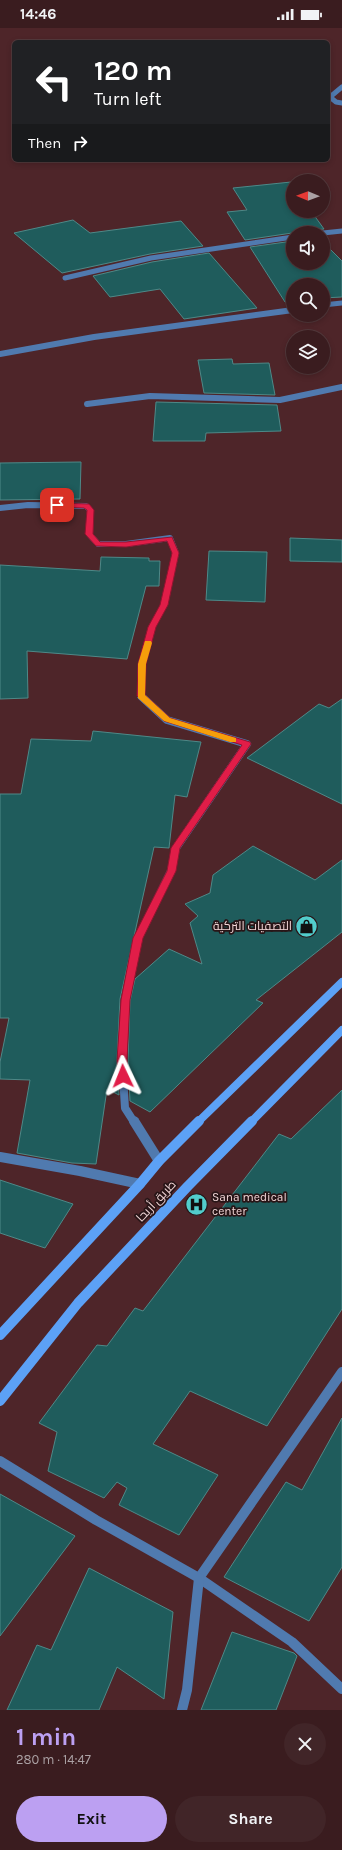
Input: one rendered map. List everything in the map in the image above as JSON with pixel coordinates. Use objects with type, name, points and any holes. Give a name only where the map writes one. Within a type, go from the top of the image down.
[{"type":"main road","name":"طريق أريحا","points":[[0,1335],[140,1184],[159,1161],[342,982]]},
{"type":"main road","name":"طريق أريحا","points":[[0,1400],[78,1303],[188,1186],[342,1030]]},
{"type":"street","points":[[342,87],[330,97],[336,102],[342,103]]},
{"type":"street","points":[[330,232],[342,231]]},
{"type":"street","points":[[66,278],[151,258],[286,237]]},
{"type":"street","points":[[330,304],[342,303]]},
{"type":"street","points":[[0,354],[94,337],[286,311]]},
{"type":"street","points":[[87,404],[150,396],[280,400],[342,387]]},
{"type":"street","points":[[0,508],[28,505],[86,506],[90,510],[89,534],[98,544],[126,544],[170,538],[176,553],[164,605],[152,627],[142,664],[141,696],[167,720],[247,744],[176,848],[171,871],[138,938],[125,1000],[122,1060],[125,1108],[159,1161]]},
{"type":"street","points":[[0,1157],[80,1171],[140,1184]]},
{"type":"street","points":[[182,1710],[187,1690],[199,1578],[342,1372]]},
{"type":"street","points":[[0,1461],[96,1520],[199,1578],[292,1642],[342,1689]]},
{"type":"building","points":[[286,183],[286,218],[316,218],[322,226],[286,226],[286,234],[245,240],[227,212],[247,210],[233,188]]},
{"type":"building","points":[[73,220],[90,233],[181,221],[203,246],[150,254],[62,273],[14,233]]},
{"type":"building","points":[[286,242],[286,270],[330,270],[330,249],[342,261],[342,297],[330,298],[330,278],[286,278],[285,302],[250,247]]},
{"type":"building","points":[[209,253],[257,308],[184,319],[160,289],[110,297],[93,276],[152,262]]},
{"type":"building","points":[[232,359],[233,364],[269,363],[275,395],[204,393],[198,360]]},
{"type":"building","points":[[156,402],[277,405],[281,431],[206,433],[205,441],[153,441]]},
{"type":"building","points":[[81,462],[80,499],[0,500],[0,463]]},
{"type":"building","points":[[290,538],[342,540],[342,562],[290,561]]},
{"type":"building","points":[[209,551],[267,552],[265,602],[206,600]]},
{"type":"building","points":[[101,557],[149,558],[149,561],[160,561],[159,586],[146,586],[127,659],[27,651],[28,698],[0,699],[0,565],[100,571]]},
{"type":"building","points":[[342,699],[342,804],[247,758],[319,704],[329,708]]},
{"type":"building","points":[[93,731],[201,742],[187,797],[175,795],[169,848],[154,847],[120,999],[117,1060],[119,1095],[107,1089],[96,1164],[72,1163],[17,1153],[30,1080],[0,1079],[0,1062],[9,1018],[0,1018],[0,794],[21,794],[31,739],[91,741]]},
{"type":"building","points":[[253,846],[315,880],[342,860],[342,932],[256,1000],[263,1003],[150,1112],[130,1101],[128,1060],[130,1001],[135,979],[169,949],[202,964],[190,923],[198,916],[185,904],[210,893],[213,875]]},
{"type":"building","points":[[342,1090],[342,1309],[267,1426],[190,1391],[153,1444],[218,1475],[179,1535],[119,1505],[127,1488],[117,1482],[104,1498],[48,1471],[57,1432],[39,1423],[97,1345],[107,1346],[135,1308],[143,1311],[279,1134],[291,1139]]},
{"type":"building","points":[[0,1180],[73,1204],[45,1248],[0,1233]]},
{"type":"building","points":[[342,1418],[342,1567],[309,1621],[224,1577],[286,1482],[302,1490]]},
{"type":"building","points":[[0,1494],[75,1536],[0,1636]]},
{"type":"building","points":[[89,1568],[173,1612],[164,1699],[117,1667],[99,1710],[7,1710],[37,1645],[51,1650]]},
{"type":"building","points":[[232,1632],[294,1653],[297,1656],[276,1710],[201,1710]]},
{"type":"slow traffic","points":[[148,643],[142,664],[141,696],[167,720],[233,740]]},
{"type":"place","name":"التصفيات التركية","points":[[307,926]]},
{"type":"place","name":"Sana medical center","points":[[196,1204]]},
{"type":"route","points":[[57,505],[86,506],[90,510],[89,534],[98,544],[126,544],[170,538],[176,553],[164,605],[152,627],[142,664],[141,696],[167,720],[247,744],[176,848],[171,871],[138,938],[125,1000],[122,1060],[123,1076]]}]
